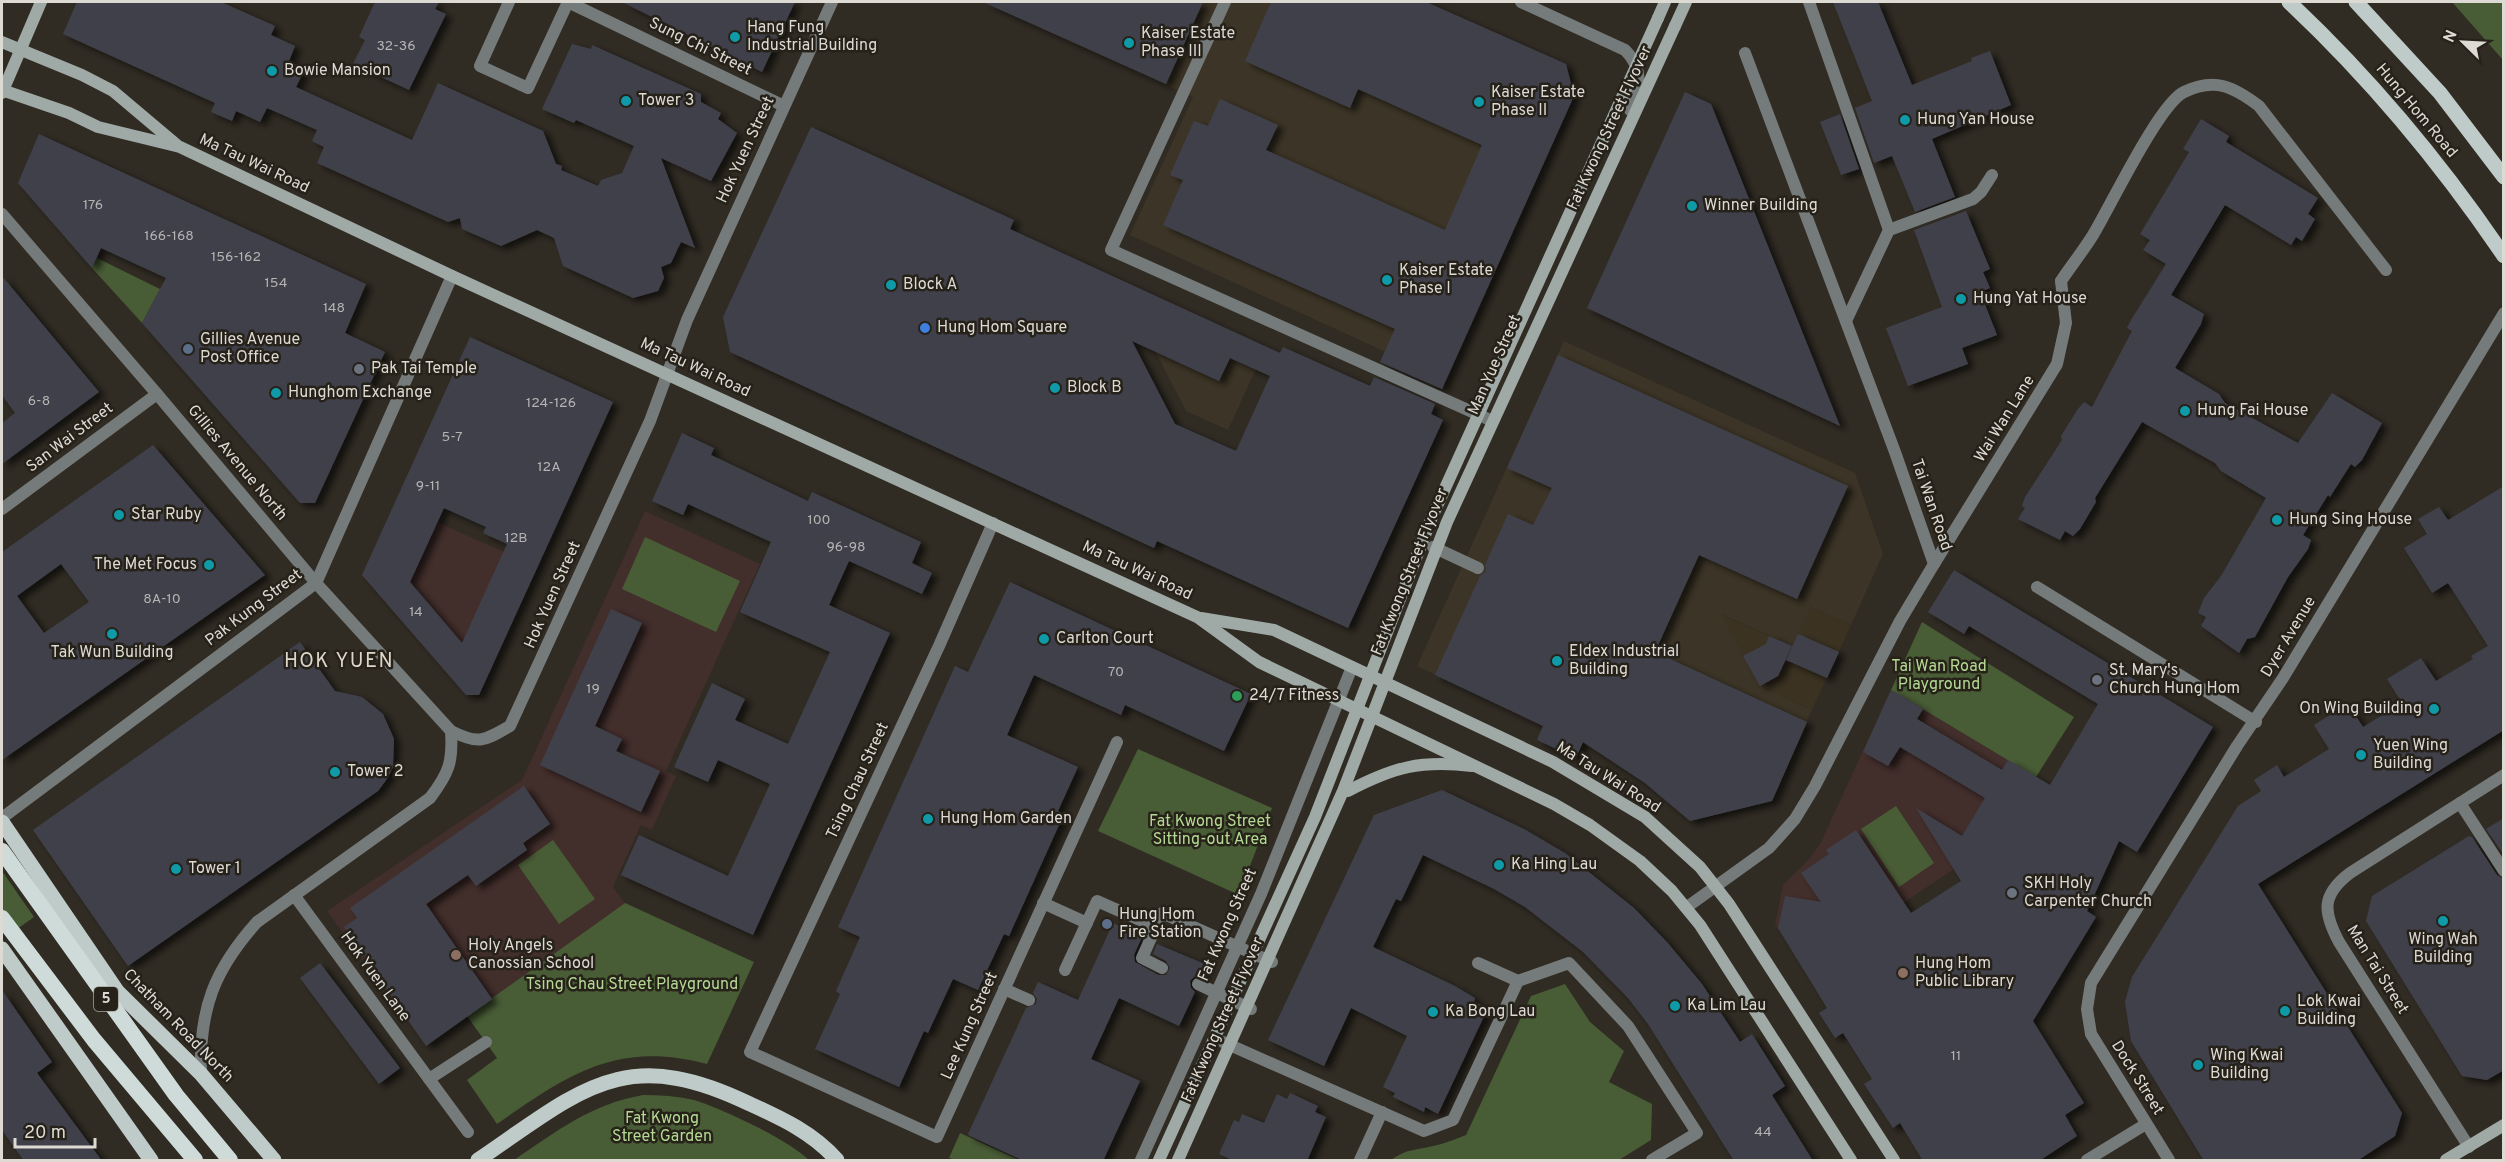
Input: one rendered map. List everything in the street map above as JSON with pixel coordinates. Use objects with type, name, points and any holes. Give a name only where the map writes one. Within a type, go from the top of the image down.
[{"type":"highway","name":"5","points":[[2,851],[176,1095],[230,1161]]},
{"type":"highway","name":"5","points":[[2,918],[94,1040],[194,1160]]},
{"type":"main road","points":[[2,91],[41,2]]},
{"type":"main road","name":"Fat Kwong Street Flyover","points":[[1159,1161],[1329,785],[1432,517],[1665,2]]},
{"type":"main road","name":"Fat Kwong Street Flyover","points":[[1178,1161],[1338,801],[1447,522],[1686,2]]},
{"type":"main road","name":"Hung Hom Road","points":[[2289,2],[2324,34],[2401,120],[2467,202],[2504,255]]},
{"type":"main road","name":"Hung Hom Road","points":[[2355,2],[2440,93],[2504,177]]},
{"type":"main road","name":"Ma Tau Wai Road","points":[[2,42],[82,75],[113,91],[180,147]]},
{"type":"main road","name":"Ma Tau Wai Road","points":[[2,91],[69,113],[98,127],[180,147],[452,276],[1197,617],[1259,662],[1482,767],[1554,804],[1623,847],[1687,908],[1729,968],[1851,1161]]},
{"type":"main road","name":"Ma Tau Wai Road","points":[[1197,617],[1274,630],[1534,752],[1609,794],[1664,833],[1715,885],[1759,948],[1894,1161]]},
{"type":"main road","points":[[1348,792],[1385,772],[1406,765],[1430,763],[1482,767]]},
{"type":"main road","name":"Chatham Road North","points":[[2,822],[117,991],[201,1074],[274,1161]]},
{"type":"main road","points":[[2,949],[151,1161]]},
{"type":"main road","points":[[478,1161],[579,1093],[615,1079],[655,1075],[688,1079],[726,1092],[791,1123],[819,1142],[837,1161]]},
{"type":"main road","points":[[2446,1161],[2504,1125]]},
{"type":"street","points":[[509,2],[480,66],[528,88],[568,2]]},
{"type":"street","name":"Sung Chi Street","points":[[568,2],[784,106]]},
{"type":"street","name":"Hok Yuen Street","points":[[451,730],[471,741],[486,740],[510,726],[643,438],[687,320],[832,2]]},
{"type":"street","points":[[1225,2],[1111,250],[1488,419]]},
{"type":"street","name":"Man Yue Street","points":[[1375,717],[1383,681],[1399,630],[1432,547],[1636,96],[1640,76],[1637,66],[1625,50],[1521,2]]},
{"type":"street","points":[[1809,2],[1889,230]]},
{"type":"street","name":"Tai Wan Road","points":[[1687,908],[1715,885],[1769,848],[1806,803],[1900,621],[1934,564],[1846,321],[1745,67],[1745,53]]},
{"type":"street","name":"Wai Wan Lane","points":[[1934,564],[2057,364],[2066,323],[2061,280],[2092,237],[2163,114],[2182,93],[2209,84],[2236,89],[2259,106],[2386,270]]},
{"type":"street","points":[[1846,321],[1889,230],[1973,199],[1981,192],[1992,175]]},
{"type":"street","name":"Gillies Avenue North","points":[[2,214],[158,394],[316,583],[451,730]]},
{"type":"street","name":"Pak Kung Street","points":[[2,818],[316,583],[452,276]]},
{"type":"street","name":"Dyer Avenue","points":[[2086,1009],[2091,983],[2097,972],[2237,746],[2256,723],[2504,313]]},
{"type":"street","name":"San Wai Street","points":[[2,509],[158,394]]},
{"type":"street","name":"Tsing Chau Street","points":[[750,1052],[939,646],[993,523]]},
{"type":"street","points":[[1432,547],[1478,568]]},
{"type":"street","points":[[2037,587],[2256,723]]},
{"type":"street","name":"Fat Kwong Street","points":[[1141,1161],[1238,947],[1352,667]]},
{"type":"street","points":[[1183,1161],[1229,1044],[1251,1009],[1348,792],[1375,717]]},
{"type":"street","points":[[201,1074],[200,1040],[205,1007],[217,976],[235,947],[258,922],[430,798],[444,778],[453,757],[451,730]]},
{"type":"street","name":"Lee Kung Street","points":[[750,1052],[938,1137],[1117,742]]},
{"type":"street","name":"Man Tai Street","points":[[2469,1147],[2339,942],[2332,928],[2326,906],[2330,893],[2337,883],[2349,873],[2504,775]]},
{"type":"street","points":[[2460,803],[2504,871]]},
{"type":"street","name":"Hok Yuen Lane","points":[[294,895],[468,1132]]},
{"type":"street","points":[[1065,970],[1097,901],[1156,927]]},
{"type":"street","points":[[1043,903],[1087,923]]},
{"type":"street","points":[[1162,968],[1142,958],[1162,913],[1272,963]]},
{"type":"street","points":[[1478,963],[1518,981],[1569,963],[1628,1026],[1697,1133],[1652,1161]]},
{"type":"street","points":[[1229,1044],[1424,1131],[1453,1120],[1518,981]]},
{"type":"street","points":[[1198,984],[1251,1009]]},
{"type":"street","points":[[1004,989],[1029,1000]]},
{"type":"street","name":"Dock Street","points":[[2086,1009],[2091,1034],[2169,1161]]},
{"type":"street","points":[[429,1079],[486,1042]]},
{"type":"street","points":[[1360,1161],[1382,1112]]},
{"type":"street","points":[[2087,1161],[2146,1124]]},
{"type":"shaded area","points":[[983,2],[1426,2],[1566,64],[1574,96],[1447,380],[1130,235],[1193,97]]},
{"type":"shaded area","points":[[1118,279],[1266,347],[1228,430],[1186,411]]},
{"type":"shaded area","points":[[1564,341],[1855,473],[1883,554],[1851,625],[1811,607],[1793,646],[1721,614],[1760,686],[1812,710],[1772,801],[1645,783],[1596,751],[1417,666]]},
{"type":"shaded area","points":[[395,503],[537,567],[479,695],[466,695],[362,575]]},
{"type":"shaded area","points":[[645,511],[760,564],[666,771],[676,776],[652,830],[641,825],[613,887],[625,903],[426,1046],[327,911],[522,780]]},
{"type":"shaded area","points":[[1811,607],[1851,625],[1812,710],[1760,686],[1720,614],[1792,646]]},
{"type":"shaded area","points":[[1891,690],[2036,777],[1990,853],[1917,809],[1954,869],[1805,969],[1775,924],[1783,885],[1810,858],[1821,842]]},
{"type":"green space","points":[[2452,2],[2503,2],[2503,60]]},
{"type":"green space","points":[[97,258],[160,289],[142,323],[92,268]]},
{"type":"green space","points":[[645,537],[740,581],[716,632],[622,589]]},
{"type":"green space","name":"Tai Wan Road Playground","points":[[1922,622],[2074,717],[2036,777],[1891,690]]},
{"type":"green space","name":"Fat Kwong Street Sitting-out Area","points":[[1138,749],[1272,808],[1239,895],[1098,831]]},
{"type":"green space","points":[[1896,806],[1934,863],[1899,887],[1861,829]]},
{"type":"green space","points":[[553,840],[595,899],[559,924],[518,865]]},
{"type":"green space","points":[[2,871],[34,917],[13,932],[2,915]]},
{"type":"green space","name":"Tsing Chau Street Playground","points":[[625,903],[754,962],[707,1064],[647,1056],[620,1059],[595,1066],[547,1090],[497,1124],[467,1080],[497,1058],[467,1016]]},
{"type":"green space","points":[[1565,984],[1590,1022],[1624,1051],[1609,1082],[1652,1104],[1651,1140],[1619,1160],[1391,1160],[1407,1152],[1466,1135],[1531,996]]},
{"type":"green space","name":"Fat Kwong Street Garden","points":[[643,1095],[681,1098],[706,1104],[771,1134],[809,1160],[514,1160],[575,1120],[607,1105]]},
{"type":"green space","points":[[960,1133],[1019,1160],[955,1160],[949,1158]]},
{"type":"building","points":[[77,2],[221,2],[275,26],[271,35],[295,46],[289,61],[305,69],[296,87],[412,140],[438,83],[543,131],[556,164],[562,166],[561,170],[598,186],[601,180],[622,173],[634,146],[576,120],[574,123],[542,109],[572,44],[591,49],[592,45],[701,94],[701,102],[721,113],[718,119],[737,133],[711,181],[661,158],[695,248],[681,242],[671,263],[661,267],[664,278],[658,291],[633,298],[563,266],[554,238],[537,230],[501,246],[462,229],[460,218],[448,222],[317,163],[324,147],[312,141],[317,130],[267,108],[260,122],[236,111],[232,121],[211,112],[215,103],[63,34]]},
{"type":"building","points":[[375,2],[439,2],[435,9],[446,14],[409,90],[353,64],[365,40],[359,37]]},
{"type":"building","name":"Hang Fung Industrial Building","points":[[622,2],[795,2],[762,72]]},
{"type":"building","name":"Kaiser Estate Phase III","points":[[983,2],[1203,2],[1166,84]]},
{"type":"building","points":[[1271,2],[1426,2],[1566,64],[1574,96],[1442,389],[1380,362],[1395,329],[1163,225],[1183,180],[1170,175],[1194,121],[1208,126],[1220,99],[1278,125],[1266,150],[1445,230],[1482,145],[1358,89],[1350,108],[1245,61]]},
{"type":"building","name":"Hung Yan House","points":[[1833,2],[1878,2],[1912,85],[1972,61],[1971,58],[1990,51],[2011,105],[1932,139],[1955,197],[1915,212],[1892,156],[1874,163],[1855,108],[1872,101]]},
{"type":"building","name":"Winner Building","points":[[1685,92],[1711,104],[1840,426],[1587,308]]},
{"type":"building","points":[[1840,114],[1859,169],[1841,175],[1820,122]]},
{"type":"building","points":[[2201,119],[2229,136],[2226,142],[2318,198],[2308,214],[2315,219],[2302,241],[2296,237],[2291,245],[2225,205],[2171,295],[2204,314],[2201,324],[2175,368],[2219,394],[2225,403],[2298,443],[2332,393],[2382,423],[2362,460],[2355,467],[2351,464],[2303,535],[2311,540],[2308,549],[2288,577],[2255,637],[2247,639],[2239,653],[2201,626],[2206,617],[2198,613],[2204,598],[2221,576],[2266,498],[2221,471],[2215,463],[2142,422],[2095,498],[2096,502],[2080,529],[2073,536],[2065,531],[2060,540],[2018,519],[2025,508],[2022,506],[2025,497],[2062,440],[2061,436],[2078,409],[2084,402],[2092,407],[2132,331],[2127,328],[2131,320],[2166,264],[2143,250],[2150,240],[2140,234],[2189,152],[2183,149]]},
{"type":"building","name":"Hung Hom Square","points":[[811,127],[1014,220],[1010,229],[1280,353],[1283,347],[1370,386],[1374,377],[1435,404],[1431,414],[1443,420],[1348,628],[1157,541],[1154,548],[730,352],[723,317]],"holes":[[[1132,341],[1219,381],[1230,358],[1270,376],[1236,451],[1175,424]]]},
{"type":"building","points":[[39,134],[366,284],[345,333],[385,352],[315,503],[300,503],[142,323],[166,278],[101,248],[92,268],[18,183]]},
{"type":"building","name":"Hung Yat House","points":[[1966,211],[1990,269],[1983,272],[1990,288],[1980,292],[1997,335],[1962,348],[1968,364],[1908,386],[1886,328],[1942,307],[1914,230]]},
{"type":"building","points":[[2,276],[99,392],[2,464],[2,423],[15,413],[2,395]]},
{"type":"building","points":[[470,337],[613,402],[479,695],[466,695],[362,575]],"holes":[[[444,508],[486,527],[483,533],[507,544],[462,643],[410,582]]]},
{"type":"building","points":[[1558,355],[1848,486],[1797,599],[1699,555],[1655,652],[1807,722],[1772,801],[1690,821],[1645,783],[1583,742],[1576,758],[1537,740],[1543,726],[1435,675],[1480,576],[1486,571],[1485,565],[1508,514],[1533,525],[1552,488],[1507,468]]},
{"type":"building","points":[[682,433],[714,448],[711,455],[808,501],[812,492],[921,542],[912,563],[932,573],[922,594],[849,561],[829,605],[890,633],[753,935],[621,875],[639,835],[728,876],[770,784],[718,760],[708,782],[674,767],[712,683],[745,699],[735,720],[788,744],[830,652],[740,612],[771,542],[688,504],[683,515],[652,501]]},
{"type":"building","points":[[153,445],[265,575],[2,760],[2,552]],"holes":[[[61,564],[89,602],[44,633],[17,596]]]},
{"type":"building","points":[[2504,486],[2504,730],[2258,884],[2402,1113],[2395,1136],[2357,1161],[2204,1161],[2131,1041],[2125,1002],[2132,977],[2238,806],[2261,791],[2254,780],[2277,765],[2284,777],[2329,749],[2314,725],[2348,704],[2363,727],[2402,703],[2387,679],[2421,658],[2436,681],[2473,659],[2471,656],[2488,646],[2448,583],[2432,593],[2404,548],[2427,534],[2418,519],[2439,507],[2448,520]]},
{"type":"building","points":[[1954,570],[2213,727],[2137,852],[2119,841],[2087,911],[2096,917],[2033,1021],[2084,1103],[2065,1115],[2077,1136],[2039,1161],[1923,1161],[1900,1123],[1893,1128],[1864,1084],[1872,1079],[1843,1033],[1835,1038],[1819,1013],[1827,1008],[1778,928],[1785,896],[1821,902],[1801,873],[1829,854],[1826,850],[1856,830],[1911,913],[1961,881],[1916,808],[1962,836],[1985,798],[1900,747],[1888,766],[1863,752],[1891,690],[1923,709],[1917,719],[2002,770],[2008,760],[2050,785],[2098,704],[1969,626],[1964,634],[1928,612]]},
{"type":"building","points":[[1010,582],[1251,694],[1224,751],[1125,705],[1121,715],[1034,675],[1007,735],[1078,767],[1058,811],[1064,814],[1009,936],[1004,934],[978,990],[953,979],[928,1033],[924,1031],[899,1087],[815,1049],[840,994],[836,991],[860,937],[838,927],[955,666],[968,672]]},
{"type":"building","points":[[611,609],[642,623],[595,726],[622,739],[616,751],[660,771],[641,812],[540,765]]},
{"type":"building","points":[[1798,634],[1839,652],[1827,678],[1786,660]]},
{"type":"building","points":[[1769,636],[1792,646],[1778,676],[1760,686],[1743,656],[1766,644]]},
{"type":"building","points":[[300,642],[335,691],[362,697],[383,714],[394,739],[393,767],[387,779],[378,791],[128,966],[33,830]]},
{"type":"building","points":[[524,786],[550,824],[523,843],[527,850],[476,886],[468,875],[426,904],[492,999],[426,1046],[344,927],[357,918],[350,908]]},
{"type":"building","points":[[1442,790],[1524,829],[1565,853],[1634,908],[1667,942],[1702,984],[1740,1042],[1752,1034],[1785,1086],[1772,1095],[1813,1161],[1734,1161],[1648,1024],[1628,998],[1583,952],[1525,907],[1494,889],[1423,855],[1401,901],[1396,899],[1373,947],[1455,986],[1475,998],[1474,1002],[1488,1008],[1438,1114],[1425,1107],[1424,1112],[1393,1097],[1395,1093],[1383,1087],[1407,1036],[1351,1008],[1324,1066],[1268,1040],[1374,815]]},
{"type":"building","points":[[2504,818],[2504,855],[2486,829]]},
{"type":"building","points":[[2469,836],[2472,837],[2497,875],[2504,879],[2504,1070],[2487,1080],[2462,1076],[2366,921],[2372,896]]},
{"type":"building","points":[[1113,923],[1142,937],[1134,955],[1135,962],[1158,975],[1166,975],[1170,968],[1166,961],[1153,954],[1157,944],[1207,965],[1202,977],[1194,977],[1190,981],[1191,988],[1195,992],[1179,1026],[1119,998],[1091,1059],[1140,1081],[1103,1161],[1024,1161],[970,1136],[968,1134],[1026,1008],[1036,1004],[1037,999],[1033,993],[1038,982],[1078,1000]]},
{"type":"building","points":[[320,963],[400,1068],[379,1084],[300,978]]},
{"type":"building","points":[[2,990],[52,1062],[37,1073],[102,1161],[24,1161],[2,1130]]},
{"type":"building","points":[[1290,1093],[1318,1106],[1315,1112],[1326,1117],[1307,1161],[1234,1161],[1219,1154],[1234,1120],[1239,1122],[1242,1114],[1264,1123],[1277,1094],[1287,1099]]},
{"type":"place","name":"Hang Fung Industrial Building","points":[[735,37]]},
{"type":"place","name":"Kaiser Estate Phase III","points":[[1129,43]]},
{"type":"place","name":"Bowie Mansion","points":[[272,71]]},
{"type":"place","name":"Tower 3","points":[[626,101]]},
{"type":"place","name":"Kaiser Estate Phase II","points":[[1479,102]]},
{"type":"place","name":"Hung Yan House","points":[[1905,120]]},
{"type":"place","name":"Winner Building","points":[[1692,206]]},
{"type":"place","name":"Kaiser Estate Phase I","points":[[1387,280]]},
{"type":"place","name":"Block A","points":[[891,285]]},
{"type":"place","name":"Hung Yat House","points":[[1961,299]]},
{"type":"place","name":"Hung Hom Square","points":[[925,328]]},
{"type":"place","name":"Gillies Avenue Post Office","points":[[188,349]]},
{"type":"place","name":"Pak Tai Temple","points":[[359,369]]},
{"type":"place","name":"Block B","points":[[1055,388]]},
{"type":"place","name":"Hunghom Exchange","points":[[276,393]]},
{"type":"place","name":"Hung Fai House","points":[[2185,411]]},
{"type":"place","name":"Star Ruby","points":[[119,515]]},
{"type":"place","name":"Hung Sing House","points":[[2277,520]]},
{"type":"place","name":"The Met Focus","points":[[209,565]]},
{"type":"place","name":"Tak Wun Building","points":[[112,634]]},
{"type":"place","name":"Carlton Court","points":[[1044,639]]},
{"type":"place","name":"Eldex Industrial Building","points":[[1557,661]]},
{"type":"place","name":"St. Mary's Church Hung Hom","points":[[2097,680]]},
{"type":"place","name":"24/7 Fitness","points":[[1237,696]]},
{"type":"place","name":"On Wing Building","points":[[2434,709]]},
{"type":"place","name":"Yuen Wing Building","points":[[2361,755]]},
{"type":"place","name":"Tower 2","points":[[335,772]]},
{"type":"place","name":"Hung Hom Garden","points":[[928,819]]},
{"type":"place","name":"Ka Hing Lau","points":[[1499,865]]},
{"type":"place","name":"Tower 1","points":[[176,869]]},
{"type":"place","name":"SKH Holy Carpenter Church","points":[[2012,893]]},
{"type":"place","name":"Wing Wah Building","points":[[2443,921]]},
{"type":"place","name":"Hung Hom Fire Station","points":[[1107,924]]},
{"type":"place","name":"Holy Angels Canossian School","points":[[456,955]]},
{"type":"place","name":"Hung Hom Public Library","points":[[1903,973]]},
{"type":"place","name":"Ka Lim Lau","points":[[1675,1006]]},
{"type":"place","name":"Lok Kwai Building","points":[[2285,1011]]},
{"type":"place","name":"Ka Bong Lau","points":[[1433,1012]]},
{"type":"place","name":"Wing Kwai Building","points":[[2198,1065]]},
{"type":"district","name":"HOK YUEN","points":[[339,662]]}]
